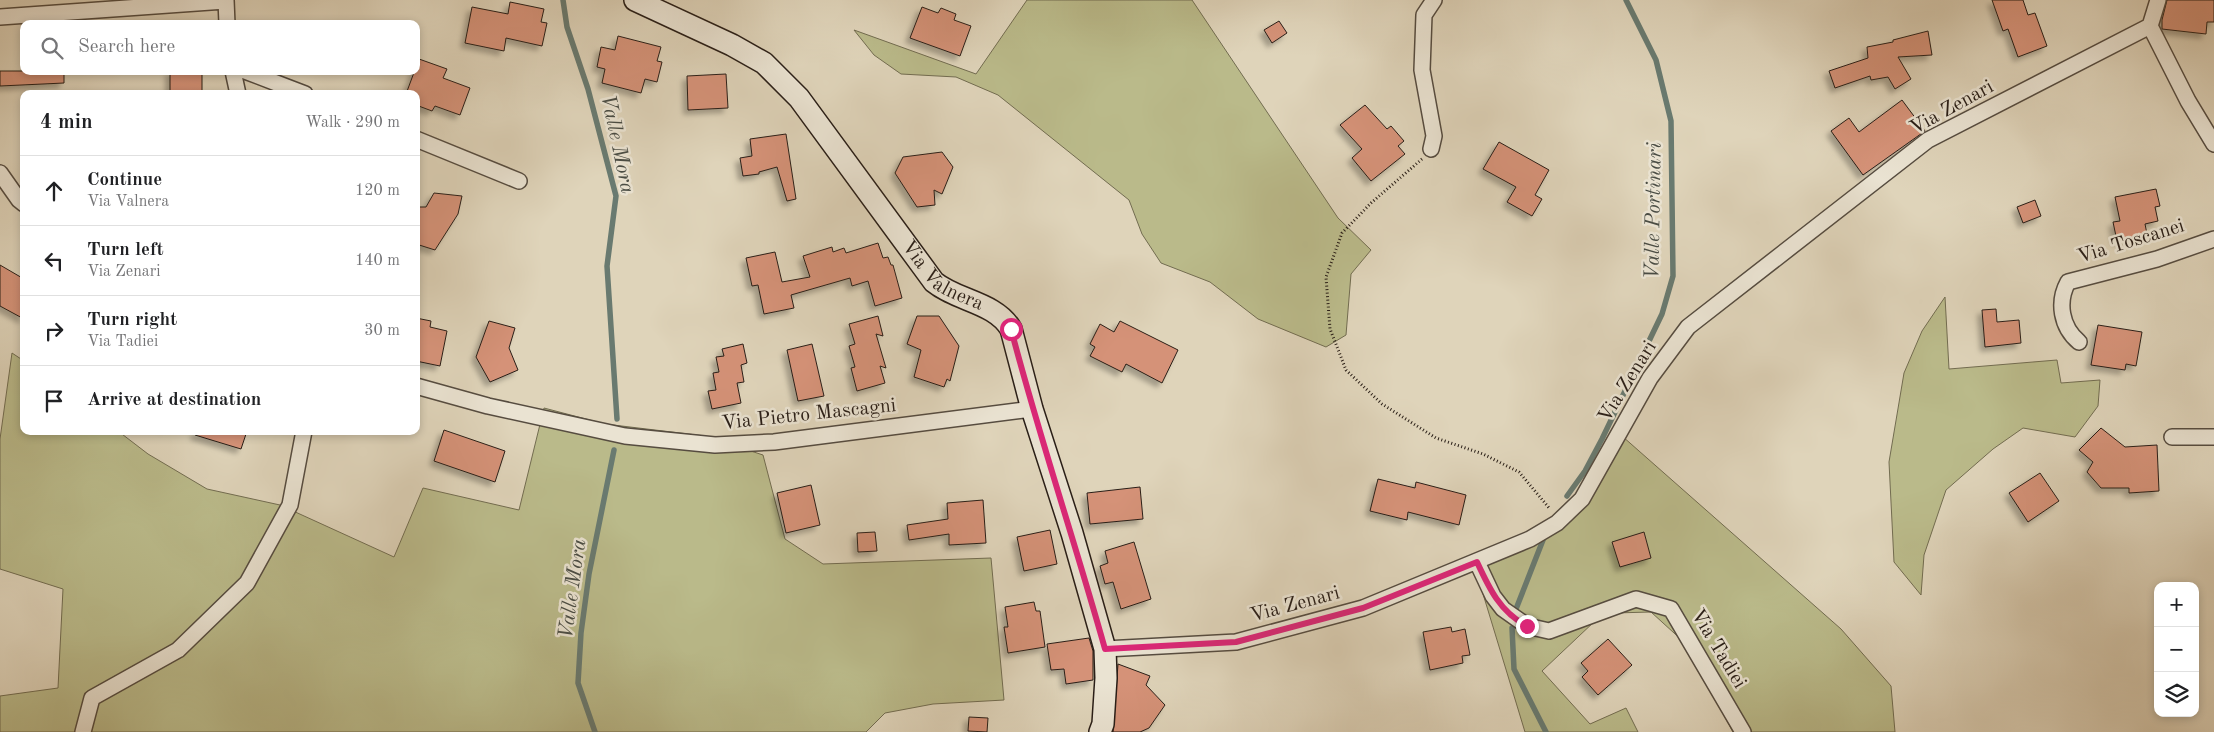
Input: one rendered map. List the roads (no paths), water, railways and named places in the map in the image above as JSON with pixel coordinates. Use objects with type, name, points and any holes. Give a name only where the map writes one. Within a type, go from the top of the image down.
[{"type":"street","points":[[0,17],[225,0],[227,20]]},
{"type":"street","name":"Via Valnera","points":[[635,0],[732,45],[764,63],[799,98],[934,282],[945,291],[993,311],[1006,319],[1011,329],[1032,409],[1072,533],[1105,649],[1106,687],[1103,724],[1100,732]]},
{"type":"street","points":[[1431,148],[1434,136],[1422,70],[1424,15],[1434,0]]},
{"type":"street","points":[[2158,0],[2150,26],[2188,101],[2214,144]]},
{"type":"street","name":"Via Zenari","points":[[1105,649],[1236,642],[1363,608],[1530,539],[1557,523],[1582,499],[1650,378],[1688,327],[1928,140],[2150,26]]},
{"type":"street","points":[[233,75],[237,90]]},
{"type":"street","points":[[255,75],[295,90]]},
{"type":"street","points":[[420,141],[519,181]]},
{"type":"street","points":[[0,173],[20,201]]},
{"type":"street","name":"Via Toscanei","points":[[2079,342],[2067,328],[2060,304],[2068,282],[2157,258],[2214,239]]},
{"type":"street","name":"Via Pietro Mascagni","points":[[420,387],[488,406],[625,436],[715,445],[774,442],[1032,409]]},
{"type":"street","points":[[84,732],[92,698],[178,650],[246,583],[290,505],[303,435]]},
{"type":"street","points":[[2172,436],[2214,437]]},
{"type":"street","name":"Via Tadiei","points":[[1477,562],[1493,596],[1503,609],[1527,626],[1550,631],[1636,598],[1671,609],[1743,732]]},
{"type":"waterway","name":"Valle Mora","points":[[563,0],[567,27],[588,89],[616,196],[607,266],[617,419]]},
{"type":"waterway","name":"Valle Portinari","points":[[1567,496],[1585,471],[1602,439],[1662,314],[1673,276],[1671,121],[1656,60],[1626,0]]},
{"type":"waterway","name":"Valle Mora","points":[[595,732],[578,683],[581,633],[589,574],[614,450]]},
{"type":"waterway","name":"Valle Portinari","points":[[1516,609],[1543,540]]},
{"type":"waterway","name":"Valle Portinari","points":[[1512,628],[1514,669],[1546,732]]}]
